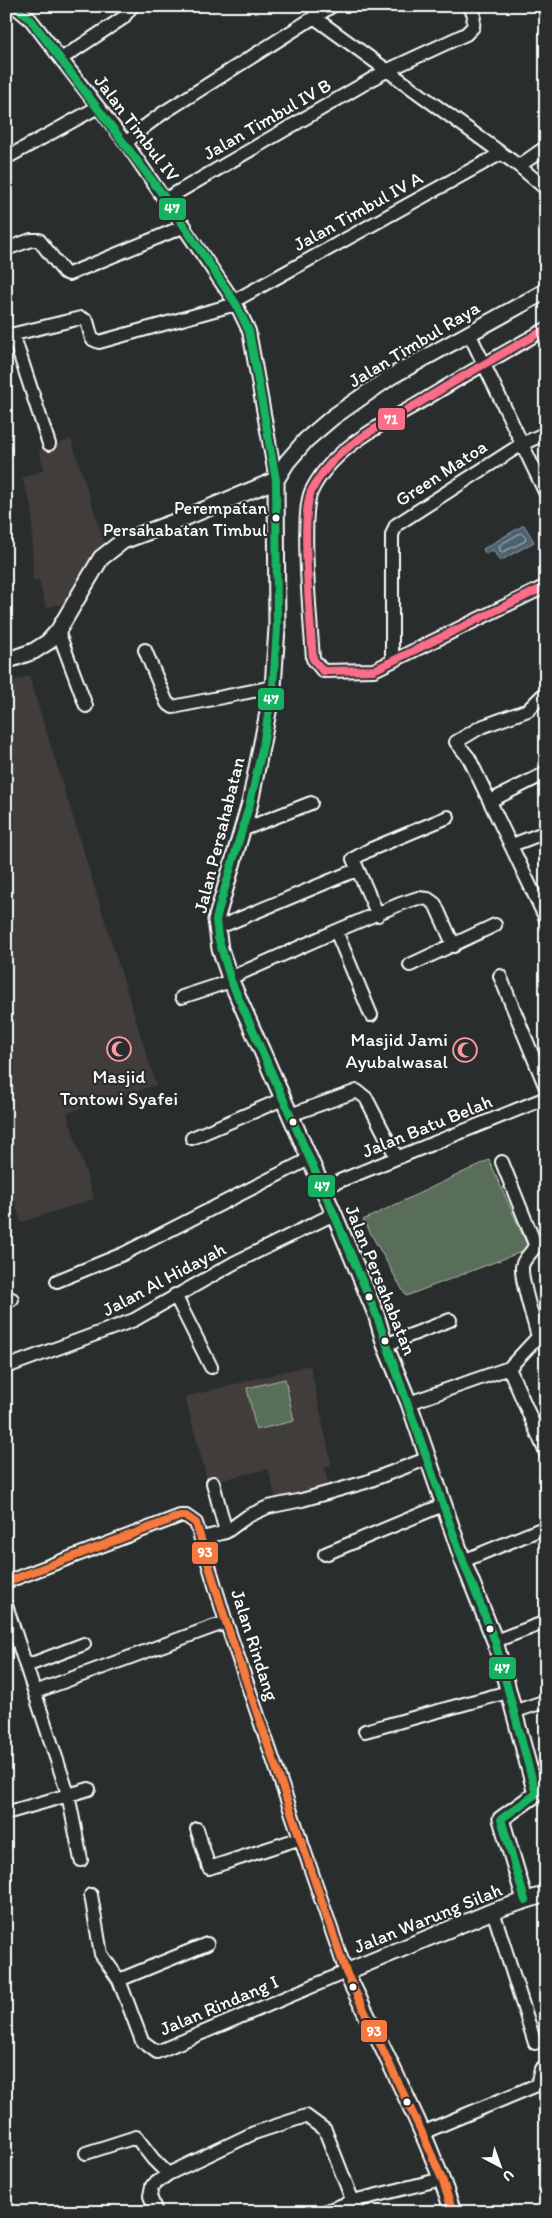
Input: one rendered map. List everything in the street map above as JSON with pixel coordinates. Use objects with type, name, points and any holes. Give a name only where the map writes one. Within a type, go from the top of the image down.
[{"type":"street","name":"Jalan Timbul IV","points":[[14,6],[31,20],[126,143],[185,226],[235,302],[249,331],[276,480]]},
{"type":"street","points":[[61,59],[123,18],[132,6]]},
{"type":"street","points":[[126,143],[163,113],[332,6]]},
{"type":"street","name":"Jalan Timbul IV B","points":[[166,199],[386,71],[466,34],[473,26],[474,14],[469,6]]},
{"type":"street","points":[[315,18],[519,166],[546,189]]},
{"type":"street","points":[[6,158],[98,107]]},
{"type":"street","points":[[519,166],[546,147]]},
{"type":"street","name":"Jalan Timbul IV A","points":[[9,335],[81,318],[86,321],[92,338],[98,342],[235,302],[500,154]]},
{"type":"street","points":[[6,249],[31,240],[39,240],[64,272],[69,274],[185,226]]},
{"type":"street","name":"Jalan Timbul Raya","points":[[276,480],[287,462],[306,440],[333,417],[390,377],[546,291]]},
{"type":"street","points":[[546,329],[483,364],[356,442],[328,467],[310,494],[307,524],[312,659],[323,671],[374,670],[546,586]]},
{"type":"street","points":[[470,333],[546,494]]},
{"type":"street","points":[[9,335],[49,444]]},
{"type":"street","name":"Green Matoa","points":[[392,662],[393,530],[400,521],[522,444],[546,433]]},
{"type":"street","points":[[6,661],[34,651],[48,642],[58,631],[101,558],[123,541],[276,480]]},
{"type":"street","name":"Jalan Persahabatan","points":[[276,480],[278,628],[273,687],[263,745],[242,830],[219,908],[216,928],[220,949],[231,979],[376,1314],[385,1345],[408,1403],[463,1561],[495,1641],[536,1794],[501,1818],[525,1900]]},
{"type":"street","points":[[58,631],[86,706]]},
{"type":"street","points":[[374,670],[384,674],[421,656],[423,646]]},
{"type":"street","points":[[145,650],[167,703],[173,707],[273,687]]},
{"type":"street","points":[[546,692],[528,710],[480,727],[456,742],[469,758],[543,905],[546,918]]},
{"type":"street","points":[[490,801],[546,773]]},
{"type":"street","points":[[242,830],[311,803]]},
{"type":"street","points":[[378,914],[356,870],[353,861],[354,857],[448,817]]},
{"type":"street","points":[[512,845],[546,832]]},
{"type":"street","points":[[216,928],[356,870]]},
{"type":"street","points":[[182,997],[231,979],[336,931],[418,898],[435,904],[454,946]]},
{"type":"street","points":[[410,965],[454,946],[494,925]]},
{"type":"street","points":[[336,931],[371,1015]]},
{"type":"street","points":[[500,976],[546,1088]]},
{"type":"street","points":[[290,1115],[358,1092],[366,1098],[397,1158]]},
{"type":"street","name":"Jalan Batu Belah","points":[[322,1188],[546,1098]]},
{"type":"street","points":[[192,1138],[283,1099]]},
{"type":"street","points":[[56,1281],[123,1254],[309,1159]]},
{"type":"street","points":[[408,1403],[509,1368],[542,1336],[522,1272],[525,1259],[535,1244],[502,1162]]},
{"type":"street","name":"Jalan Al Hidayah","points":[[6,1367],[120,1326],[234,1263],[334,1214]]},
{"type":"street","points":[[175,1295],[211,1367]]},
{"type":"street","points":[[385,1345],[450,1320]]},
{"type":"street","points":[[509,1368],[546,1453]]},
{"type":"street","points":[[202,1538],[226,1532],[248,1516],[268,1507],[302,1500],[366,1482],[426,1459]]},
{"type":"street","points":[[213,1483],[226,1532]]},
{"type":"street","points":[[325,1554],[443,1505]]},
{"type":"street","name":"Jalan Rindang","points":[[6,1582],[180,1516],[192,1518],[202,1538],[226,1622],[346,1972]]},
{"type":"street","points":[[463,1561],[546,1527]]},
{"type":"street","points":[[8,1613],[68,1794],[81,1860]]},
{"type":"street","points":[[34,1692],[226,1622]]},
{"type":"street","points":[[495,1641],[546,1622]]},
{"type":"street","points":[[26,1666],[84,1644]]},
{"type":"street","points":[[365,1731],[508,1692]]},
{"type":"street","points":[[514,1712],[546,1701]]},
{"type":"street","points":[[6,1813],[89,1789]]},
{"type":"street","points":[[196,1829],[209,1868],[301,1838]]},
{"type":"street","name":"Jalan Warung Silah","points":[[453,2212],[442,2179],[422,2132],[346,1972],[493,1911],[546,1894]]},
{"type":"street","name":"Jalan Rindang I","points":[[91,1895],[101,1954],[119,1980],[142,2041],[157,2052],[346,1972]]},
{"type":"street","points":[[493,1911],[535,2043]]},
{"type":"street","points":[[119,1980],[207,1944]]},
{"type":"street","points":[[422,2132],[537,2085],[541,2069],[546,2067]]},
{"type":"street","points":[[156,2212],[150,2196],[152,2186],[168,2174],[254,2133],[306,2116],[325,2130],[354,2204]]},
{"type":"street","points":[[86,2153],[136,2137],[153,2159],[168,2174]]},
{"type":"street","points":[[324,2212],[442,2179]]},
{"type":"shaded area","points":[[71,439],[110,560],[66,603],[46,608],[39,580],[33,581],[32,508],[22,478],[44,470],[39,450]]},
{"type":"shaded area","points":[[29,676],[156,1085],[67,1113],[94,1199],[21,1222],[6,1174],[6,683]]},
{"type":"shaded area","points":[[310,1365],[332,1466],[325,1468],[328,1487],[276,1499],[268,1469],[208,1483],[185,1397]]},
{"type":"green space","points":[[489,1160],[529,1249],[406,1296],[363,1220]]},
{"type":"green space","points":[[285,1379],[294,1421],[256,1430],[247,1388]]},
{"type":"water","points":[[524,525],[534,542],[500,561],[493,550],[486,554],[483,549]]},
{"type":"transit line","name":"47","points":[[14,6],[31,20],[166,199],[236,304],[249,331],[276,480],[277,628],[273,687],[263,745],[250,803],[216,920],[218,937],[231,981],[376,1314],[463,1561],[495,1641],[536,1794],[501,1819],[525,1900]]},
{"type":"transit line","name":"71","points":[[546,329],[360,438],[345,449],[320,476],[311,492],[306,524],[313,659],[323,671],[374,670],[546,586]]},
{"type":"transit line","name":"93","points":[[6,1582],[180,1516],[186,1516],[196,1523],[226,1622],[346,1972],[422,2133],[442,2179],[453,2212]]},
{"type":"place","name":"Perempatan Persahabatan Timbul","points":[[276,518]]},
{"type":"place","name":"Masjid Tontowi Syafei","points":[[119,1049]]},
{"type":"place","name":"Masjid Jami Ayubalwasal","points":[[465,1050]]}]
